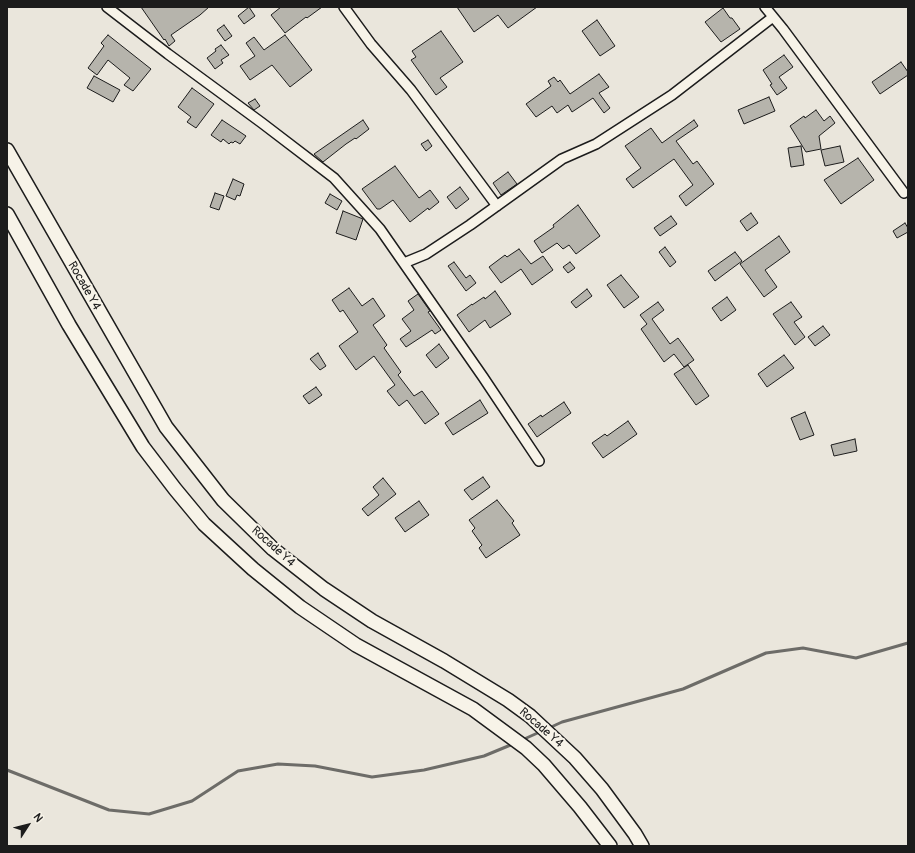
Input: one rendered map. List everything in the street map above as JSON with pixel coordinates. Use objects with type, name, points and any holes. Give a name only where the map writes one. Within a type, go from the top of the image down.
[{"type":"highway","name":"Rocade Y4","points":[[7,150],[166,427],[224,500],[272,549],[324,589],[372,621],[444,661],[508,700],[530,716],[575,758],[602,789],[642,846]]},
{"type":"highway","name":"Rocade Y4","points":[[7,214],[69,325],[143,447],[204,524],[253,569],[313,615],[356,645],[472,709],[526,748],[544,765],[580,807],[610,846]]},
{"type":"street","points":[[107,7],[334,178],[380,229],[539,461]]},
{"type":"street","points":[[344,7],[371,44],[411,90],[497,206]]},
{"type":"street","points":[[765,7],[904,194]]},
{"type":"street","points":[[404,263],[426,254],[562,160],[596,144],[672,94],[773,17]]},
{"type":"building","points":[[141,7],[209,7],[171,35],[175,41],[169,46]]},
{"type":"building","points":[[249,7],[255,16],[244,24],[238,16]]},
{"type":"building","points":[[281,7],[322,7],[285,33],[271,15]]},
{"type":"building","points":[[457,7],[537,7],[508,28],[498,15],[474,32]]},
{"type":"building","points":[[723,8],[740,29],[721,42],[705,22]]},
{"type":"building","points":[[597,20],[615,46],[600,56],[582,31]]},
{"type":"building","points":[[224,25],[232,36],[225,41],[217,30]]},
{"type":"building","points":[[441,31],[463,62],[440,78],[447,87],[436,95],[411,60],[416,57],[412,51]]},
{"type":"building","points":[[108,35],[151,69],[133,91],[124,85],[130,78],[108,60],[97,75],[88,68],[104,46],[101,43]]},
{"type":"building","points":[[285,35],[312,70],[290,87],[272,65],[250,80],[240,66],[255,56],[246,43],[254,37],[264,50]]},
{"type":"building","points":[[221,45],[229,55],[221,60],[223,63],[215,69],[207,58]]},
{"type":"building","points":[[784,55],[793,67],[779,77],[787,88],[777,95],[770,85],[772,84],[763,70]]},
{"type":"building","points":[[901,62],[908,72],[908,75],[880,94],[872,82]]},
{"type":"building","points":[[599,74],[609,87],[599,93],[610,108],[604,113],[593,98],[572,112],[568,105],[557,113],[552,106],[536,117],[526,104],[551,86],[548,81],[554,77],[558,82],[560,80],[570,94]]},
{"type":"building","points":[[94,76],[120,90],[113,102],[87,88]]},
{"type":"building","points":[[192,88],[214,104],[196,128],[187,122],[191,117],[178,107]]},
{"type":"building","points":[[769,97],[775,111],[744,124],[738,110]]},
{"type":"building","points":[[255,99],[260,106],[254,110],[248,103]]},
{"type":"building","points":[[816,110],[824,121],[830,116],[835,123],[819,136],[821,149],[806,152],[790,126]]},
{"type":"building","points":[[222,120],[246,136],[240,144],[235,141],[229,144],[223,139],[221,142],[211,135]]},
{"type":"building","points":[[363,120],[369,129],[356,139],[355,138],[346,144],[323,162],[314,154]]},
{"type":"building","points":[[694,120],[698,126],[676,141],[693,164],[697,161],[714,184],[686,206],[679,196],[693,185],[674,159],[633,188],[626,179],[641,168],[625,146],[651,128],[662,143]]},
{"type":"building","points":[[428,140],[432,146],[426,151],[421,144]]},
{"type":"building","points":[[801,146],[804,165],[791,167],[788,148]]},
{"type":"building","points":[[840,146],[844,162],[825,166],[821,150]]},
{"type":"building","points":[[858,158],[874,180],[841,204],[824,180]]},
{"type":"building","points":[[395,166],[419,198],[430,190],[439,202],[429,210],[428,208],[410,222],[393,200],[380,209],[377,209],[362,189]]},
{"type":"building","points":[[508,172],[517,184],[501,195],[493,183]]},
{"type":"building","points":[[233,179],[244,184],[240,196],[237,195],[235,200],[226,196]]},
{"type":"building","points":[[460,187],[469,199],[456,209],[447,197]]},
{"type":"building","points":[[215,193],[224,196],[219,210],[210,207]]},
{"type":"building","points":[[330,194],[342,201],[337,210],[325,203]]},
{"type":"building","points":[[578,205],[600,236],[576,254],[569,245],[563,249],[557,243],[542,253],[534,241],[554,227],[553,225]]},
{"type":"building","points":[[343,211],[363,219],[356,240],[336,233]]},
{"type":"building","points":[[751,213],[758,223],[747,231],[740,221]]},
{"type":"building","points":[[671,216],[677,224],[660,236],[654,228]]},
{"type":"building","points":[[905,223],[908,228],[908,232],[897,238],[893,231]]},
{"type":"building","points":[[779,236],[790,252],[765,270],[777,287],[764,297],[740,264]]},
{"type":"building","points":[[665,247],[676,262],[670,267],[659,252]]},
{"type":"building","points":[[519,249],[531,264],[543,256],[553,270],[532,285],[521,269],[501,283],[489,267],[505,255],[507,257]]},
{"type":"building","points":[[735,252],[742,261],[715,281],[708,271]]},
{"type":"building","points":[[454,262],[466,278],[470,275],[476,283],[466,291],[448,266]]},
{"type":"building","points":[[570,262],[575,268],[568,273],[563,267]]},
{"type":"building","points":[[621,275],[639,297],[624,308],[607,285]]},
{"type":"building","points":[[349,288],[362,306],[373,298],[385,316],[373,325],[387,345],[384,348],[401,372],[398,375],[414,396],[422,391],[439,414],[425,424],[407,400],[399,406],[387,391],[395,385],[374,356],[356,370],[339,346],[358,332],[343,310],[340,312],[332,300]]},
{"type":"building","points":[[587,289],[592,296],[576,308],[571,302]]},
{"type":"building","points":[[495,291],[511,314],[490,328],[485,320],[469,332],[457,315],[484,297],[485,299]]},
{"type":"building","points":[[418,294],[430,311],[428,312],[441,330],[435,334],[432,330],[406,347],[400,339],[411,331],[402,319],[414,310],[408,301]]},
{"type":"building","points":[[727,297],[736,310],[721,321],[712,308]]},
{"type":"building","points":[[658,302],[664,310],[652,319],[670,344],[678,338],[694,360],[684,367],[674,354],[664,362],[641,329],[647,324],[640,315]]},
{"type":"building","points":[[791,302],[802,317],[794,322],[805,337],[795,345],[773,314]]},
{"type":"building","points":[[823,326],[830,335],[815,346],[808,337]]},
{"type":"building","points":[[439,344],[449,358],[436,368],[426,355]]},
{"type":"building","points":[[318,353],[326,366],[320,370],[310,359]]},
{"type":"building","points":[[784,355],[794,368],[767,387],[758,374]]},
{"type":"building","points":[[688,365],[709,396],[696,405],[674,374]]},
{"type":"building","points":[[316,387],[322,395],[309,404],[303,396]]},
{"type":"building","points":[[480,400],[488,413],[453,435],[445,423]]},
{"type":"building","points":[[564,402],[571,413],[537,437],[528,424],[541,415],[542,417]]},
{"type":"building","points":[[805,412],[814,435],[800,440],[791,418]]},
{"type":"building","points":[[628,421],[637,434],[603,458],[592,443],[605,434],[607,436]]},
{"type":"building","points":[[855,439],[857,451],[834,456],[831,445]]},
{"type":"building","points":[[483,477],[490,487],[472,500],[464,490]]},
{"type":"building","points":[[383,478],[396,494],[368,516],[362,509],[379,495],[373,487]]},
{"type":"building","points":[[497,500],[514,521],[512,523],[520,535],[486,558],[479,548],[482,545],[472,531],[475,528],[469,520]]},
{"type":"building","points":[[419,501],[429,515],[405,532],[395,518]]},
{"type":"waterway","points":[[549,728],[562,722],[683,689],[766,653],[803,648],[856,658],[908,643]]},
{"type":"waterway","points":[[522,740],[542,731]]},
{"type":"waterway","points":[[7,770],[109,810],[149,814],[192,801],[238,771],[278,764],[315,766],[372,777],[424,770],[484,756],[513,744]]}]
